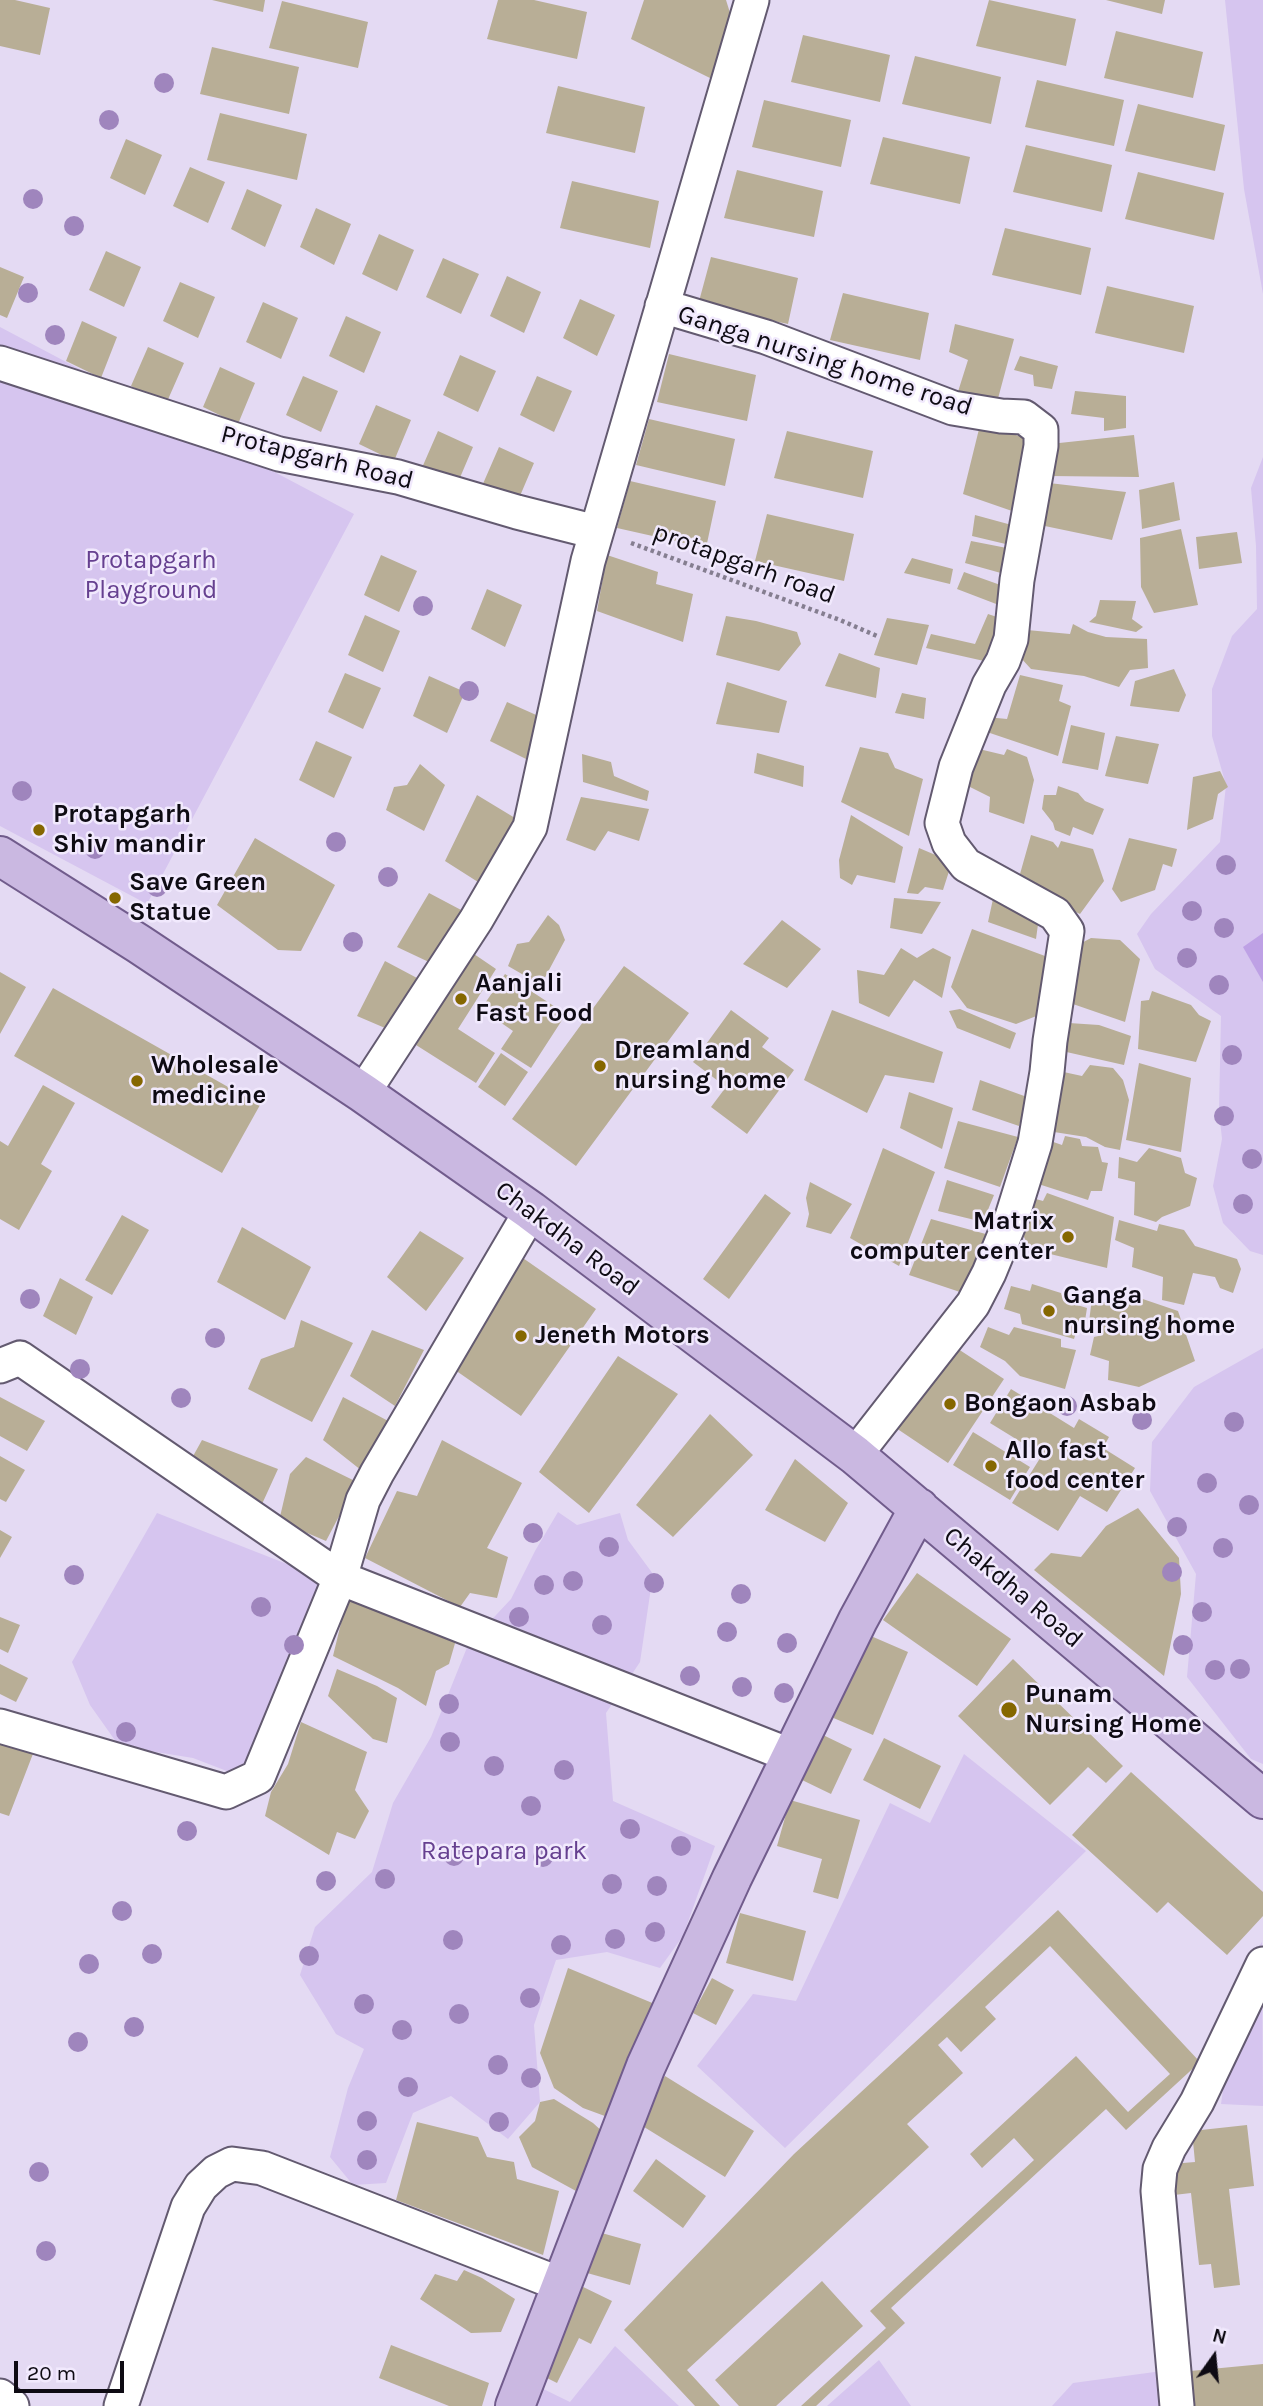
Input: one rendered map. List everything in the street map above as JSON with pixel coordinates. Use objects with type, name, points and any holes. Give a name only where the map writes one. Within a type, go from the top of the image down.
[{"type":"main road","name":"Chakdha Road","points":[[0,856],[139,944],[363,1093],[531,1211],[855,1455],[1263,1799]]},
{"type":"main road","points":[[515,2406],[646,2066],[858,1620],[919,1508]]},
{"type":"street","points":[[363,1093],[476,920],[530,827],[588,561],[752,0]]},
{"type":"street","name":"Ganga nursing home road","points":[[662,306],[766,337],[953,408],[1024,417],[1041,430],[1041,446],[1017,579],[1012,639],[989,685],[956,767],[942,823],[949,843],[966,865],[1055,914],[1067,931],[1035,1143],[1012,1217],[974,1304],[855,1455]]},
{"type":"street","name":"Protapgarh Road","points":[[0,363],[279,454],[398,477],[596,532]]},
{"type":"street","points":[[0,1726],[226,1792],[258,1777],[340,1578],[363,1500],[531,1211]]},
{"type":"street","points":[[0,1366],[20,1358],[340,1578],[792,1756]]},
{"type":"street","points":[[1177,2406],[1158,2191],[1160,2169],[1169,2148],[1197,2102],[1263,1964]]},
{"type":"street","points":[[121,2406],[188,2207],[201,2186],[216,2172],[232,2164],[262,2168],[560,2284]]},
{"type":"street","points":[[0,2396],[12,2406]]},
{"type":"path","name":"protapgarh road","points":[[596,532],[665,554],[877,636]]},
{"type":"green space","points":[[1225,0],[1263,0],[1263,294],[1244,189]]},
{"type":"green space","name":"Protapgarh Playground","points":[[0,327],[354,514],[147,904],[0,826]]},
{"type":"green space","points":[[1263,457],[1263,1255],[1250,1251],[1223,1223],[1213,1186],[1222,1139],[1219,1111],[1221,1016],[1155,969],[1137,934],[1151,914],[1220,842],[1226,785],[1212,736],[1212,689],[1232,636],[1257,609],[1256,546],[1251,488]]},
{"type":"green space","points":[[1263,1348],[1263,1764],[1251,1759],[1187,1677],[1196,1574],[1150,1491],[1152,1442],[1194,1387]]},
{"type":"green space","name":"Ratepara park","points":[[558,1512],[577,1525],[620,1513],[628,1540],[653,1574],[640,1662],[606,1713],[613,1801],[715,1846],[683,1936],[660,1968],[607,1952],[556,1960],[534,2025],[540,2102],[508,2139],[451,2096],[413,2113],[386,2183],[353,2185],[330,2157],[348,2088],[364,2049],[336,2034],[300,1975],[315,1927],[372,1872],[393,1803],[431,1737],[468,1645],[511,1599]]},
{"type":"green space","points":[[157,1513],[315,1575],[332,1597],[253,1781],[193,1758],[119,1746],[90,1705],[72,1662]]},
{"type":"green space","points":[[964,1754],[1086,1851],[785,2148],[697,2066],[753,1994],[796,2001],[890,1803],[930,1823]]},
{"type":"green space","points":[[1262,1942],[1263,2106],[1221,2104],[1240,1973]]},
{"type":"green space","points":[[615,2346],[679,2406],[527,2406],[529,2382],[570,2402]]},
{"type":"green space","points":[[879,2360],[911,2406],[827,2406]]},
{"type":"green space","points":[[1162,2371],[1167,2406],[1052,2406],[1073,2383]]},
{"type":"shaded area","points":[[1263,933],[1263,982],[1243,947]]},
{"type":"building","points":[[0,0],[15,0],[50,8],[40,55],[0,46]]},
{"type":"building","points":[[212,0],[265,0],[263,12]]},
{"type":"building","points":[[498,0],[534,0],[587,12],[577,59],[487,39]]},
{"type":"building","points":[[644,0],[726,0],[731,16],[712,79],[631,39]]},
{"type":"building","points":[[989,0],[1076,19],[1066,66],[976,46]]},
{"type":"building","points":[[1106,0],[1165,0],[1162,14]]},
{"type":"building","points":[[282,1],[368,22],[358,68],[269,48]]},
{"type":"building","points":[[1116,31],[1203,52],[1193,98],[1104,78]]},
{"type":"building","points":[[803,35],[890,55],[880,102],[791,82]]},
{"type":"building","points":[[212,47],[299,67],[289,114],[200,94]]},
{"type":"building","points":[[915,56],[1001,77],[991,124],[902,104]]},
{"type":"building","points":[[1037,80],[1124,100],[1114,146],[1025,127]]},
{"type":"building","points":[[558,86],[645,107],[635,153],[546,133]]},
{"type":"building","points":[[764,100],[851,120],[841,167],[752,147]]},
{"type":"building","points":[[1138,104],[1225,125],[1215,171],[1125,151]]},
{"type":"building","points":[[220,113],[307,134],[297,180],[207,160]]},
{"type":"building","points":[[883,137],[970,157],[960,204],[870,184]]},
{"type":"building","points":[[126,139],[162,155],[145,195],[110,178]]},
{"type":"building","points":[[1026,145],[1112,165],[1102,212],[1013,192]]},
{"type":"building","points":[[190,167],[225,182],[208,223],[173,206]]},
{"type":"building","points":[[737,170],[823,191],[814,237],[724,218]]},
{"type":"building","points":[[1138,172],[1224,193],[1214,240],[1125,219]]},
{"type":"building","points":[[572,181],[659,201],[650,248],[560,228]]},
{"type":"building","points":[[247,189],[282,205],[265,247],[231,229]]},
{"type":"building","points":[[316,208],[351,224],[334,265],[300,247]]},
{"type":"building","points":[[1005,228],[1091,248],[1081,295],[992,275]]},
{"type":"building","points":[[379,234],[414,250],[397,291],[362,274]]},
{"type":"building","points":[[106,251],[141,267],[124,307],[89,290]]},
{"type":"building","points":[[711,257],[798,278],[788,324],[698,305]]},
{"type":"building","points":[[443,258],[479,274],[461,314],[426,297]]},
{"type":"building","points":[[0,267],[24,277],[7,318],[0,315]]},
{"type":"building","points":[[507,276],[541,292],[524,333],[490,316]]},
{"type":"building","points":[[180,282],[215,297],[198,338],[163,321]]},
{"type":"building","points":[[1107,286],[1194,306],[1184,353],[1095,333]]},
{"type":"building","points":[[843,293],[929,313],[920,360],[830,340]]},
{"type":"building","points":[[580,299],[615,315],[597,356],[563,338]]},
{"type":"building","points":[[263,302],[298,318],[281,359],[246,342]]},
{"type":"building","points":[[346,316],[381,332],[364,373],[329,356]]},
{"type":"building","points":[[82,321],[117,337],[101,378],[66,361]]},
{"type":"building","points":[[955,324],[1014,339],[996,406],[956,398],[968,360],[949,352]]},
{"type":"building","points":[[148,347],[184,363],[166,404],[131,386]]},
{"type":"building","points":[[669,354],[756,375],[747,421],[657,402]]},
{"type":"building","points":[[460,355],[496,371],[478,412],[443,395]]},
{"type":"building","points":[[1020,356],[1058,366],[1052,389],[1034,386],[1033,375],[1014,370]]},
{"type":"building","points":[[220,367],[255,383],[238,424],[203,407]]},
{"type":"building","points":[[303,376],[338,391],[321,432],[286,415]]},
{"type":"building","points":[[537,376],[572,391],[554,432],[520,415]]},
{"type":"building","points":[[1075,391],[1126,396],[1126,428],[1104,431],[1104,418],[1071,414]]},
{"type":"building","points":[[376,405],[411,420],[394,461],[359,444]]},
{"type":"building","points":[[649,419],[735,439],[725,486],[636,465]]},
{"type":"building","points":[[980,425],[1030,439],[1012,511],[963,494]]},
{"type":"building","points":[[438,431],[473,447],[456,487],[421,470]]},
{"type":"building","points":[[787,431],[873,451],[863,498],[774,478]]},
{"type":"building","points":[[1134,435],[1139,477],[1050,476],[1050,444]]},
{"type":"building","points":[[499,447],[534,463],[517,503],[482,486]]},
{"type":"building","points":[[630,481],[716,501],[706,548],[617,528]]},
{"type":"building","points":[[1174,482],[1180,520],[1142,529],[1139,490]]},
{"type":"building","points":[[1049,483],[1126,492],[1112,540],[1040,525]]},
{"type":"building","points":[[767,514],[854,534],[844,581],[755,561]]},
{"type":"building","points":[[975,515],[1019,527],[1014,546],[972,536]]},
{"type":"building","points":[[1181,529],[1198,605],[1154,613],[1141,587],[1140,538]]},
{"type":"building","points":[[1237,532],[1242,563],[1199,569],[1196,537]]},
{"type":"building","points":[[971,541],[1012,549],[1008,575],[965,563]]},
{"type":"building","points":[[381,555],[417,571],[399,612],[364,595]]},
{"type":"building","points":[[607,555],[658,572],[656,584],[693,594],[683,642],[597,611]]},
{"type":"building","points":[[912,558],[953,569],[950,584],[904,573]]},
{"type":"building","points":[[964,572],[1006,587],[1004,607],[957,589]]},
{"type":"building","points":[[487,589],[522,605],[505,647],[471,629]]},
{"type":"building","points":[[1100,600],[1136,601],[1132,619],[1143,627],[1136,632],[1089,622],[1096,616]]},
{"type":"building","points":[[988,614],[1006,620],[993,663],[926,648],[931,634],[975,644]]},
{"type":"building","points":[[365,615],[400,631],[383,672],[348,655]]},
{"type":"building","points":[[726,616],[797,632],[801,644],[779,671],[716,655]]},
{"type":"building","points":[[887,618],[929,625],[917,665],[874,655]]},
{"type":"building","points":[[1073,624],[1106,637],[1147,639],[1148,668],[1130,670],[1119,687],[1084,676],[1031,669],[1020,657],[1027,630],[1070,634]]},
{"type":"building","points":[[839,653],[880,668],[876,698],[825,686]]},
{"type":"building","points":[[1174,669],[1186,695],[1179,712],[1130,706],[1135,681]]},
{"type":"building","points":[[345,673],[381,688],[363,729],[328,712]]},
{"type":"building","points":[[1020,675],[1063,685],[1059,701],[1071,706],[1058,756],[984,731],[987,717],[1007,719]]},
{"type":"building","points":[[429,676],[465,692],[447,733],[413,716]]},
{"type":"building","points":[[727,682],[787,701],[779,733],[716,724]]},
{"type":"building","points":[[902,693],[926,698],[924,719],[895,713]]},
{"type":"building","points":[[507,702],[543,718],[526,759],[490,741]]},
{"type":"building","points":[[1071,725],[1105,733],[1098,770],[1062,763]]},
{"type":"building","points":[[1116,736],[1159,744],[1148,784],[1105,776]]},
{"type":"building","points":[[316,741],[352,757],[334,798],[299,780]]},
{"type":"building","points":[[860,747],[888,753],[895,768],[923,779],[909,836],[841,802]]},
{"type":"building","points":[[979,749],[1004,755],[1007,749],[1027,757],[1034,780],[1024,824],[989,812],[990,797],[968,786]]},
{"type":"building","points":[[757,753],[804,766],[803,787],[754,773]]},
{"type":"building","points":[[582,754],[611,762],[614,776],[649,791],[647,801],[583,782]]},
{"type":"building","points":[[420,764],[445,785],[424,831],[386,810],[394,787],[407,785]]},
{"type":"building","points":[[1220,771],[1228,787],[1218,794],[1213,819],[1187,830],[1193,777]]},
{"type":"building","points":[[1058,786],[1078,793],[1085,801],[1104,809],[1093,835],[1073,827],[1070,836],[1055,830],[1042,809],[1044,795],[1056,795]]},
{"type":"building","points":[[477,795],[515,818],[478,882],[445,861]]},
{"type":"building","points":[[581,797],[649,809],[639,841],[608,831],[595,851],[566,840]]},
{"type":"building","points":[[851,815],[903,847],[895,883],[857,875],[852,885],[840,878],[839,860]]},
{"type":"building","points":[[1031,835],[1053,842],[1058,848],[1061,841],[1093,849],[1104,881],[1080,914],[1027,889],[1029,879],[1020,874]]},
{"type":"building","points":[[255,838],[335,885],[301,951],[278,950],[217,905]]},
{"type":"building","points":[[1129,838],[1177,849],[1172,867],[1163,864],[1155,890],[1121,902],[1112,889]]},
{"type":"building","points":[[919,848],[952,862],[943,890],[925,887],[918,894],[907,893]]},
{"type":"building","points":[[429,893],[463,911],[431,963],[397,947]]},
{"type":"building","points":[[894,898],[941,902],[922,934],[890,928]]},
{"type":"building","points":[[993,899],[1039,917],[1036,939],[988,922]]},
{"type":"building","points":[[548,915],[559,925],[565,940],[541,985],[508,966],[517,944],[529,942]]},
{"type":"building","points":[[782,920],[821,949],[787,988],[743,964]]},
{"type":"building","points":[[972,929],[1045,956],[1050,979],[1039,1015],[1016,1024],[967,1008],[951,987]]},
{"type":"building","points":[[1091,938],[1120,940],[1140,959],[1125,1022],[1070,1003],[1072,948]]},
{"type":"building","points":[[901,948],[917,958],[933,948],[951,957],[942,998],[914,980],[889,1017],[859,1003],[857,970],[884,975]]},
{"type":"building","name":"Aanjali Fast Food","points":[[474,954],[496,969],[458,1029],[495,1053],[476,1083],[416,1045]]},
{"type":"building","points":[[385,961],[417,978],[385,1028],[357,1016]]},
{"type":"building","name":"Dreamland nursing home","points":[[624,966],[689,1013],[576,1166],[512,1119]]},
{"type":"building","points":[[0,972],[26,987],[0,1034]]},
{"type":"building","points":[[505,974],[566,1014],[531,1068],[501,1049],[513,1031],[481,1009]]},
{"type":"building","name":"Wholesale medicine","points":[[53,988],[260,1105],[222,1173],[14,1056]]},
{"type":"building","points":[[1152,991],[1191,1005],[1199,1015],[1211,1021],[1196,1062],[1138,1049],[1141,1001],[1149,1000]]},
{"type":"building","points":[[960,1009],[1016,1033],[1010,1049],[957,1028],[949,1011]]},
{"type":"building","points":[[731,1010],[769,1038],[762,1047],[794,1070],[747,1134],[711,1107],[726,1087],[693,1062]]},
{"type":"building","points":[[832,1010],[943,1052],[934,1083],[885,1075],[867,1113],[804,1080]]},
{"type":"building","points":[[1069,1023],[1099,1025],[1131,1036],[1124,1065],[1062,1051]]},
{"type":"building","points":[[501,1053],[528,1072],[505,1106],[478,1087]]},
{"type":"building","points":[[1139,1063],[1191,1078],[1181,1152],[1126,1140]]},
{"type":"building","points":[[1090,1065],[1113,1068],[1123,1080],[1129,1100],[1120,1150],[1105,1147],[1086,1137],[1054,1132],[1059,1071],[1082,1076]]},
{"type":"building","points":[[980,1080],[1027,1097],[1019,1126],[972,1110]]},
{"type":"building","points":[[43,1085],[75,1103],[41,1164],[52,1171],[19,1230],[0,1219],[0,1141],[8,1146]]},
{"type":"building","points":[[909,1092],[953,1108],[942,1149],[900,1128]]},
{"type":"building","points":[[958,1121],[1018,1137],[1000,1187],[944,1168]]},
{"type":"building","points":[[1065,1136],[1080,1139],[1082,1146],[1098,1147],[1102,1162],[1108,1163],[1102,1191],[1091,1191],[1088,1200],[1029,1181],[1042,1138],[1062,1145]]},
{"type":"building","points":[[883,1148],[935,1172],[899,1266],[850,1238]]},
{"type":"building","points":[[1149,1148],[1181,1158],[1185,1173],[1197,1178],[1190,1206],[1156,1222],[1134,1215],[1135,1182],[1118,1178],[1119,1157],[1137,1162]]},
{"type":"building","points":[[947,1180],[994,1195],[983,1222],[938,1211]]},
{"type":"building","points":[[810,1182],[852,1204],[831,1234],[806,1227],[809,1214],[806,1198]]},
{"type":"building","name":"Matrix computer center","points":[[1047,1193],[1114,1217],[1107,1268],[1030,1249],[1018,1225],[1025,1196],[1043,1201]]},
{"type":"building","points":[[765,1194],[791,1213],[729,1299],[703,1279]]},
{"type":"building","points":[[122,1215],[149,1230],[112,1295],[85,1280]]},
{"type":"building","points":[[931,1219],[993,1236],[966,1294],[909,1275]]},
{"type":"building","points":[[1119,1220],[1157,1231],[1159,1224],[1184,1230],[1195,1246],[1237,1259],[1241,1269],[1233,1293],[1220,1288],[1215,1277],[1193,1273],[1184,1305],[1162,1300],[1163,1277],[1132,1267],[1134,1248],[1115,1240]]},
{"type":"building","points":[[242,1227],[311,1267],[285,1320],[217,1282]]},
{"type":"building","points":[[420,1231],[464,1258],[426,1311],[387,1277]]},
{"type":"building","name":"Jeneth Motors","points":[[520,1256],[596,1309],[521,1416],[445,1363]]},
{"type":"building","points":[[60,1278],[93,1297],[76,1335],[43,1316]]},
{"type":"building","name":"Ganga nursing home","points":[[1032,1284],[1061,1293],[1064,1301],[1087,1308],[1084,1327],[1077,1329],[1074,1339],[1022,1324],[1020,1314],[1004,1309],[1011,1286],[1030,1291]]},
{"type":"building","points":[[1131,1295],[1178,1311],[1195,1361],[1139,1387],[1108,1380],[1109,1361],[1090,1355],[1094,1337],[1103,1335],[1101,1325],[1089,1322],[1092,1298],[1125,1309]]},
{"type":"building","points":[[301,1320],[353,1343],[312,1422],[248,1389],[261,1359],[294,1347]]},
{"type":"building","points":[[988,1327],[1009,1335],[1014,1327],[1061,1339],[1061,1347],[1076,1350],[1065,1389],[1020,1376],[1005,1361],[980,1347]]},
{"type":"building","points":[[372,1330],[424,1350],[395,1406],[350,1376]]},
{"type":"building","name":"Bongaon Asbab","points":[[952,1345],[1004,1379],[948,1463],[896,1428]]},
{"type":"building","points":[[618,1356],[678,1394],[589,1513],[539,1472]]},
{"type":"building","points":[[1011,1389],[1074,1428],[1079,1419],[1109,1437],[1103,1448],[1135,1468],[1107,1512],[1080,1496],[1058,1531],[1012,1503],[1042,1455],[990,1423]]},
{"type":"building","points":[[0,1397],[45,1421],[27,1451],[0,1436]]},
{"type":"building","points":[[343,1397],[392,1423],[371,1478],[323,1440]]},
{"type":"building","points":[[710,1414],[753,1455],[673,1537],[636,1505]]},
{"type":"building","name":"Allo fast food center","points":[[973,1432],[1030,1467],[1010,1500],[953,1465]]},
{"type":"building","points":[[202,1440],[278,1469],[257,1515],[182,1476]]},
{"type":"building","points":[[442,1440],[522,1483],[487,1548],[508,1557],[497,1598],[470,1593],[460,1607],[365,1558],[397,1491],[417,1496]]},
{"type":"building","points":[[0,1456],[25,1470],[6,1502],[0,1499]]},
{"type":"building","points":[[306,1457],[357,1482],[326,1541],[279,1521],[290,1474]]},
{"type":"building","points":[[795,1459],[848,1503],[825,1542],[765,1510]]},
{"type":"building","points":[[1138,1508],[1179,1558],[1181,1594],[1164,1676],[1034,1570],[1051,1553],[1081,1557],[1106,1526]]},
{"type":"building","points":[[0,1530],[12,1537],[0,1558]]},
{"type":"building","points":[[917,1573],[1011,1639],[977,1686],[883,1620]]},
{"type":"building","points":[[349,1590],[458,1633],[449,1664],[436,1671],[426,1706],[398,1688],[333,1656]]},
{"type":"building","points":[[0,1617],[20,1625],[8,1653],[0,1649]]},
{"type":"building","points":[[857,1630],[908,1652],[873,1735],[815,1710]]},
{"type":"building","points":[[1013,1659],[1123,1766],[1106,1783],[1088,1767],[1050,1805],[958,1716]]},
{"type":"building","points":[[0,1664],[28,1678],[16,1702],[0,1694]]},
{"type":"building","points":[[337,1669],[377,1686],[397,1698],[387,1743],[373,1739],[328,1696]]},
{"type":"building","points":[[301,1722],[367,1752],[355,1790],[369,1811],[355,1839],[337,1832],[329,1855],[265,1816],[271,1792],[288,1764]]},
{"type":"building","points":[[0,1732],[36,1746],[9,1816],[0,1813]]},
{"type":"building","points":[[823,1735],[852,1749],[831,1794],[802,1780]]},
{"type":"building","points":[[884,1738],[941,1766],[920,1809],[863,1780]]},
{"type":"building","points":[[1131,1772],[1263,1892],[1263,1916],[1227,1955],[1168,1902],[1157,1913],[1072,1835]]},
{"type":"building","points":[[790,1800],[860,1820],[838,1899],[813,1892],[822,1859],[777,1846]]},
{"type":"building","points":[[1058,1910],[1200,2062],[1126,2130],[1106,2109],[891,2308],[905,2323],[816,2406],[801,2406],[886,2328],[870,2311],[1034,2160],[1014,2138],[982,2168],[970,2154],[1076,2056],[1128,2112],[1170,2074],[1050,1946],[985,2007],[996,2019],[961,2052],[947,2037],[938,2045],[963,2073],[907,2124],[929,2147],[687,2370],[720,2406],[695,2406],[624,2330],[794,2154]]},
{"type":"building","points":[[740,1913],[806,1931],[793,1981],[726,1963]]},
{"type":"building","points":[[568,1968],[662,2007],[613,2119],[583,2108],[554,2088],[540,2053]]},
{"type":"building","points":[[712,1978],[734,1990],[716,2025],[693,2013]]},
{"type":"building","points":[[665,2076],[754,2131],[725,2177],[636,2122]]},
{"type":"building","points":[[554,2099],[604,2133],[587,2197],[532,2167],[519,2137],[535,2121],[540,2102]]},
{"type":"building","points":[[417,2122],[478,2137],[487,2157],[514,2162],[517,2179],[559,2191],[543,2255],[396,2200]]},
{"type":"building","points":[[1247,2125],[1254,2186],[1229,2189],[1240,2285],[1214,2288],[1211,2264],[1199,2265],[1191,2193],[1174,2195],[1171,2164],[1195,2162],[1192,2131]]},
{"type":"building","points":[[656,2159],[706,2196],[683,2228],[633,2191]]},
{"type":"building","points":[[591,2230],[641,2244],[630,2285],[580,2271]]},
{"type":"building","points":[[464,2270],[515,2299],[501,2332],[471,2333],[420,2299],[435,2274],[457,2281]]},
{"type":"building","points":[[822,2281],[863,2326],[776,2406],[739,2406],[715,2380]]},
{"type":"building","points":[[575,2283],[612,2301],[591,2344],[579,2338],[557,2383],[533,2371]]},
{"type":"building","points":[[391,2345],[489,2383],[482,2406],[449,2406],[379,2378]]},
{"type":"building","points":[[1263,2364],[1263,2406],[1193,2406],[1190,2371]]},
{"type":"place","name":"Protapgarh Shiv mandir","points":[[39,830]]},
{"type":"place","name":"Save Green Statue","points":[[115,898]]},
{"type":"place","name":"Aanjali Fast Food","points":[[461,999]]},
{"type":"place","name":"Dreamland nursing home","points":[[600,1066]]},
{"type":"place","name":"Wholesale medicine","points":[[137,1081]]},
{"type":"place","name":"Matrix computer center","points":[[1068,1237]]},
{"type":"place","name":"Ganga nursing home","points":[[1049,1311]]},
{"type":"place","name":"Jeneth Motors","points":[[521,1336]]},
{"type":"place","name":"Bongaon Asbab","points":[[950,1404]]},
{"type":"place","name":"Allo fast food center","points":[[991,1466]]},
{"type":"place","name":"Punam Nursing Home","points":[[1009,1710]]}]
